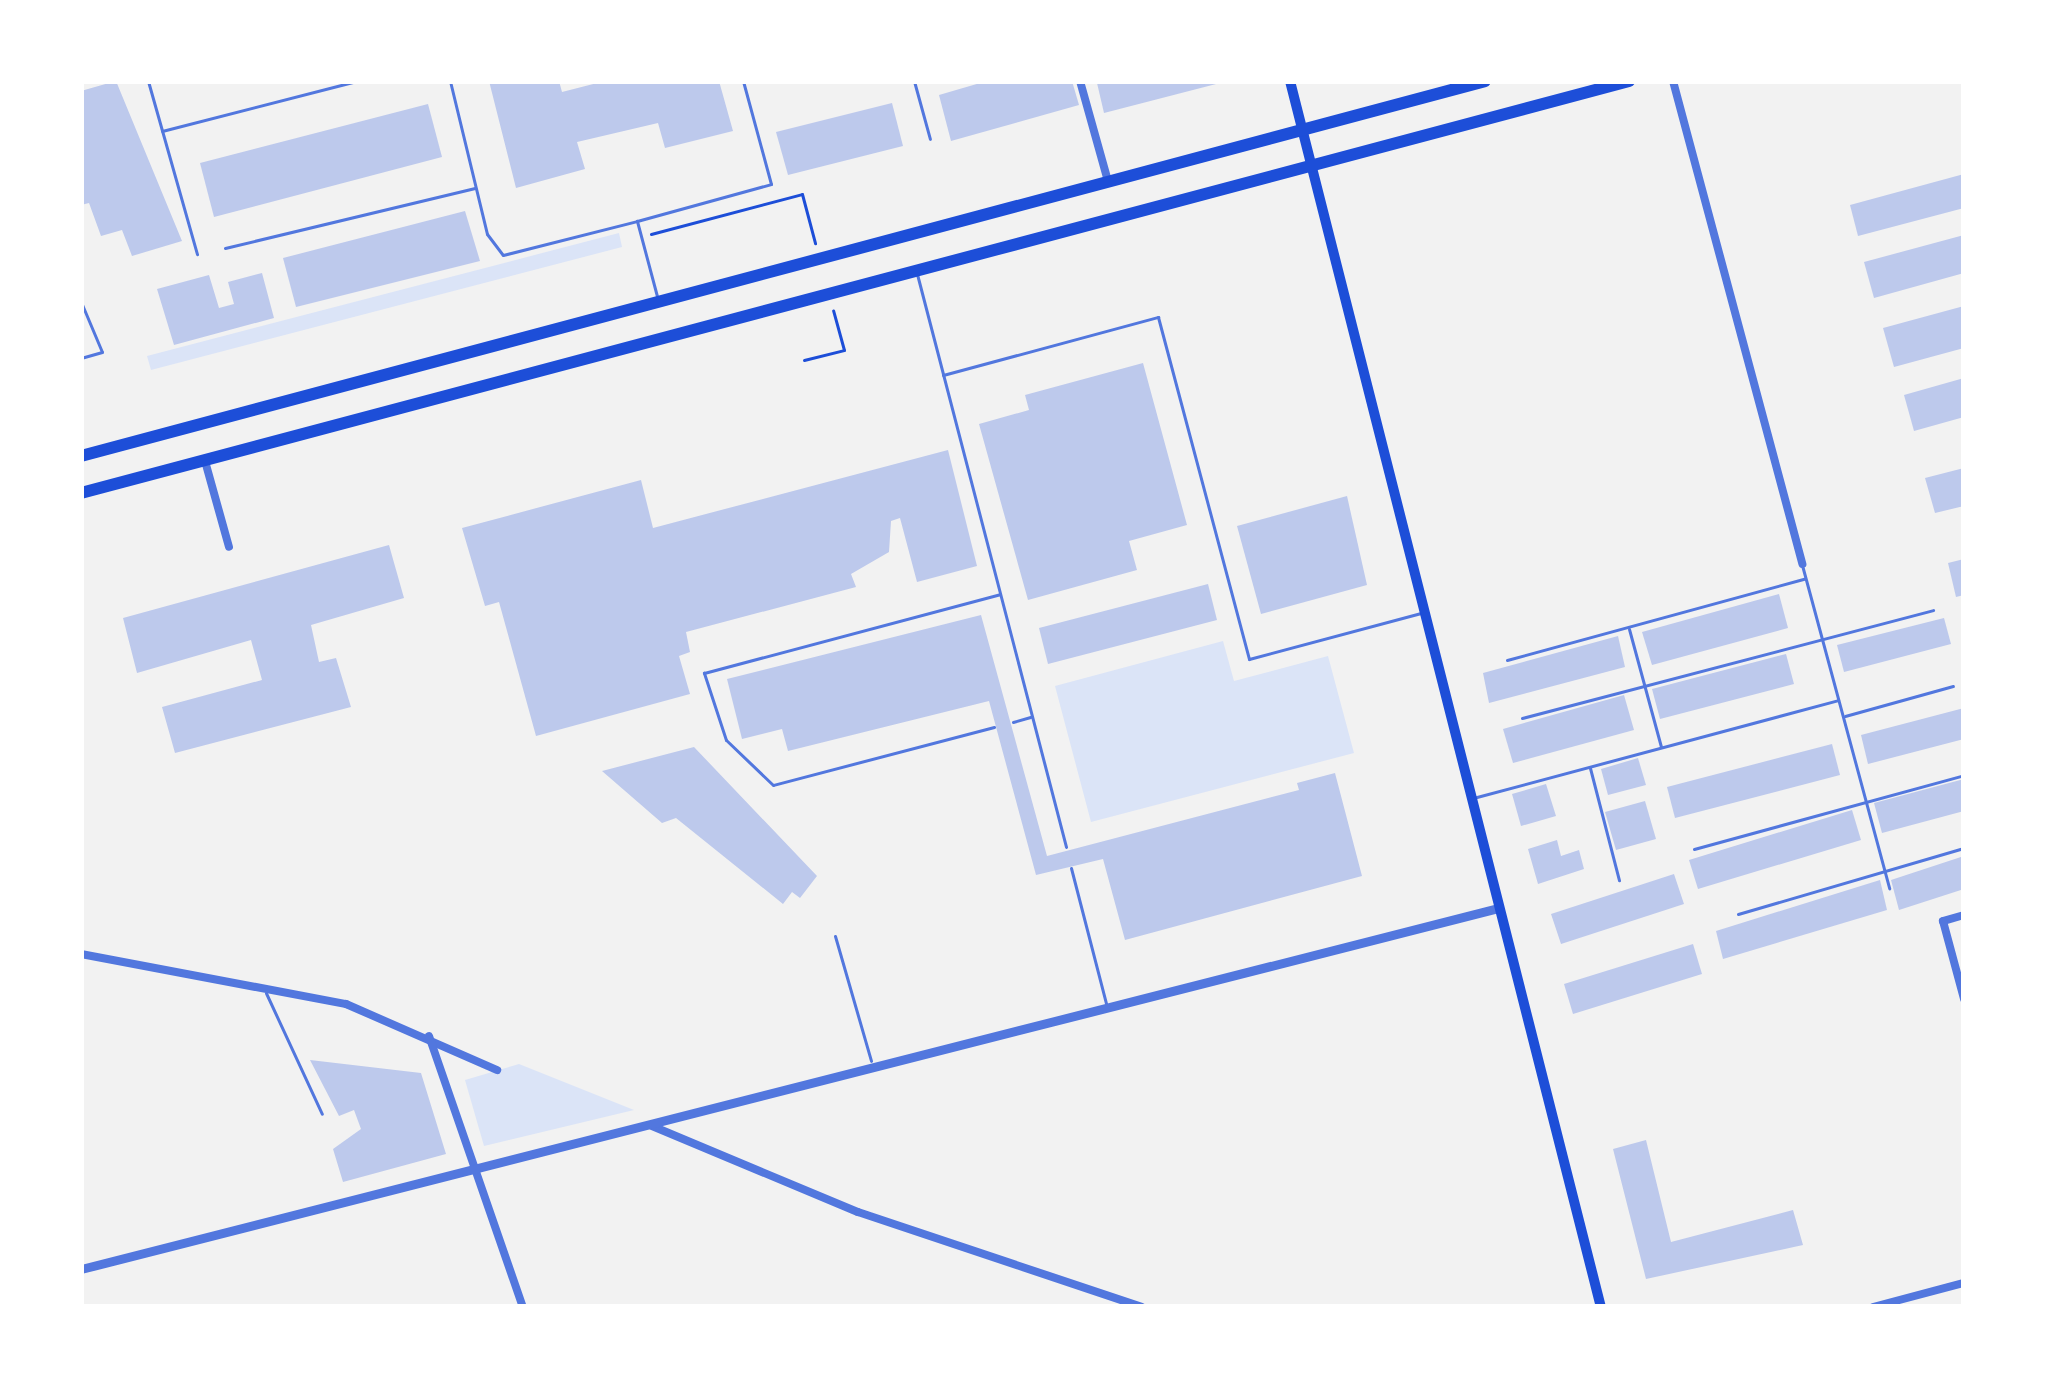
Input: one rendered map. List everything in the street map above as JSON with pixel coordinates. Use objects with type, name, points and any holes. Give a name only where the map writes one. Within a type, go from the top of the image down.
[{"type":"highway","points":[[81,456],[1485,81]]},
{"type":"highway","points":[[81,494],[1629,81]]},
{"type":"main road","points":[[1290,81],[1601,1307]]},
{"type":"street","points":[[1080,81],[1108,181]]},
{"type":"street","points":[[1673,81],[1802,564]]},
{"type":"street","points":[[205,461],[230,548]]},
{"type":"street","points":[[81,1268],[1498,908]]},
{"type":"street","points":[[1964,915],[1942,921],[1964,998]]},
{"type":"street","points":[[81,954],[346,1004],[429,1036],[497,1070]]},
{"type":"street","points":[[429,1036],[524,1307]]},
{"type":"street","points":[[652,1126],[858,1211],[1142,1307]]},
{"type":"street","points":[[1873,1307],[1964,1282]]},
{"type":"lane","points":[[148,81],[197,254]]},
{"type":"lane","points":[[162,131],[357,81]]},
{"type":"lane","points":[[450,81],[488,234],[503,255],[771,184],[743,81]]},
{"type":"lane","points":[[914,81],[930,139]]},
{"type":"lane","points":[[225,248],[477,187]]},
{"type":"lane","points":[[637,221],[658,302]]},
{"type":"lane","points":[[916,270],[1066,848]]},
{"type":"lane","points":[[81,302],[102,352],[81,358]]},
{"type":"lane","points":[[943,375],[1158,317],[1249,659],[1425,612]]},
{"type":"lane","points":[[1802,564],[1889,888]]},
{"type":"lane","points":[[1507,660],[1806,579]]},
{"type":"lane","points":[[994,727],[773,785],[726,740],[704,673],[1000,594]]},
{"type":"lane","points":[[1522,718],[1933,610]]},
{"type":"lane","points":[[1629,627],[1661,747]]},
{"type":"lane","points":[[1843,717],[1954,686]]},
{"type":"lane","points":[[1471,798],[1838,700]]},
{"type":"lane","points":[[1013,722],[1032,717]]},
{"type":"lane","points":[[1590,766],[1619,880]]},
{"type":"lane","points":[[1694,849],[1964,775]]},
{"type":"lane","points":[[1738,914],[1964,848]]},
{"type":"lane","points":[[1071,868],[1107,1009]]},
{"type":"lane","points":[[835,936],[873,1069]]},
{"type":"lane","points":[[262,986],[322,1114]]},
{"type":"path","points":[[641,237],[802,194]]},
{"type":"path","points":[[804,360],[844,350]]},
{"type":"shaded area","points":[[619,233],[622,247],[151,370],[147,356]]},
{"type":"shaded area","points":[[1223,641],[1234,681],[1328,656],[1354,753],[1091,822],[1055,686]]},
{"type":"shaded area","points":[[519,1064],[634,1110],[484,1146],[465,1080]]},
{"type":"building","points":[[116,81],[182,241],[132,256],[122,230],[101,236],[89,203],[81,205],[81,91]]},
{"type":"building","points":[[489,81],[559,81],[562,92],[605,81],[719,81],[733,131],[665,148],[658,123],[577,142],[585,169],[516,188]]},
{"type":"building","points":[[987,81],[1072,81],[1079,105],[951,141],[939,95]]},
{"type":"building","points":[[1097,83],[1220,83],[1104,113]]},
{"type":"building","points":[[892,103],[903,146],[788,175],[776,132]]},
{"type":"building","points":[[428,104],[442,157],[214,217],[200,163]]},
{"type":"building","points":[[1964,174],[1964,208],[1858,236],[1850,205]]},
{"type":"building","points":[[465,211],[480,261],[296,307],[283,258]]},
{"type":"building","points":[[1964,235],[1964,273],[1874,298],[1864,262]]},
{"type":"building","points":[[262,273],[274,318],[174,345],[157,289],[209,275],[219,308],[234,304],[228,282]]},
{"type":"building","points":[[1964,306],[1964,348],[1894,367],[1883,328]]},
{"type":"building","points":[[1143,363],[1187,525],[1129,541],[1137,570],[1028,600],[979,424],[1029,410],[1025,395]]},
{"type":"building","points":[[1964,378],[1964,417],[1914,431],[1904,395]]},
{"type":"building","points":[[948,450],[977,566],[917,582],[900,518],[891,521],[889,552],[851,574],[856,587],[686,632],[690,652],[679,656],[690,694],[536,736],[499,602],[485,606],[462,528],[641,480],[653,528]]},
{"type":"building","points":[[1964,468],[1964,506],[1935,513],[1925,478]]},
{"type":"building","points":[[1347,496],[1367,585],[1261,614],[1237,526]]},
{"type":"building","points":[[389,545],[404,598],[311,625],[319,662],[336,658],[351,707],[175,753],[162,707],[262,680],[251,640],[137,673],[123,618]]},
{"type":"building","points":[[1964,559],[1964,595],[1956,597],[1948,563]]},
{"type":"building","points":[[1208,584],[1217,620],[1048,664],[1039,628]]},
{"type":"building","points":[[1779,594],[1788,628],[1652,665],[1642,632]]},
{"type":"building","points":[[981,615],[1047,856],[1299,790],[1297,783],[1335,773],[1362,876],[1125,940],[1103,859],[1036,875],[989,701],[788,751],[782,729],[742,739],[727,679]]},
{"type":"building","points":[[1944,618],[1951,644],[1844,672],[1837,645]]},
{"type":"building","points":[[1618,636],[1625,667],[1489,703],[1483,673]]},
{"type":"building","points":[[1786,654],[1794,684],[1660,719],[1652,689]]},
{"type":"building","points":[[1624,695],[1634,730],[1513,763],[1503,729]]},
{"type":"building","points":[[1964,708],[1964,739],[1868,764],[1861,735]]},
{"type":"building","points":[[1832,744],[1840,775],[1675,818],[1667,787]]},
{"type":"building","points":[[694,747],[817,876],[800,898],[792,892],[783,904],[676,818],[662,823],[602,771]]},
{"type":"building","points":[[1638,758],[1646,785],[1608,795],[1601,769]]},
{"type":"building","points":[[1964,779],[1964,811],[1882,833],[1874,803]]},
{"type":"building","points":[[1546,784],[1556,816],[1521,826],[1512,794]]},
{"type":"building","points":[[1645,801],[1656,839],[1616,850],[1605,812]]},
{"type":"building","points":[[1852,810],[1861,840],[1698,889],[1689,860]]},
{"type":"building","points":[[1557,840],[1561,856],[1579,850],[1584,869],[1538,884],[1528,849]]},
{"type":"building","points":[[1964,856],[1964,889],[1899,910],[1891,880]]},
{"type":"building","points":[[1674,874],[1684,904],[1561,944],[1551,914]]},
{"type":"building","points":[[1880,880],[1887,910],[1723,959],[1716,931]]},
{"type":"building","points":[[1693,944],[1702,974],[1573,1014],[1564,984]]},
{"type":"building","points":[[310,1060],[421,1073],[446,1154],[343,1182],[333,1149],[361,1129],[354,1110],[339,1116]]},
{"type":"building","points":[[1646,1140],[1671,1242],[1793,1210],[1803,1245],[1646,1279],[1613,1149]]}]
